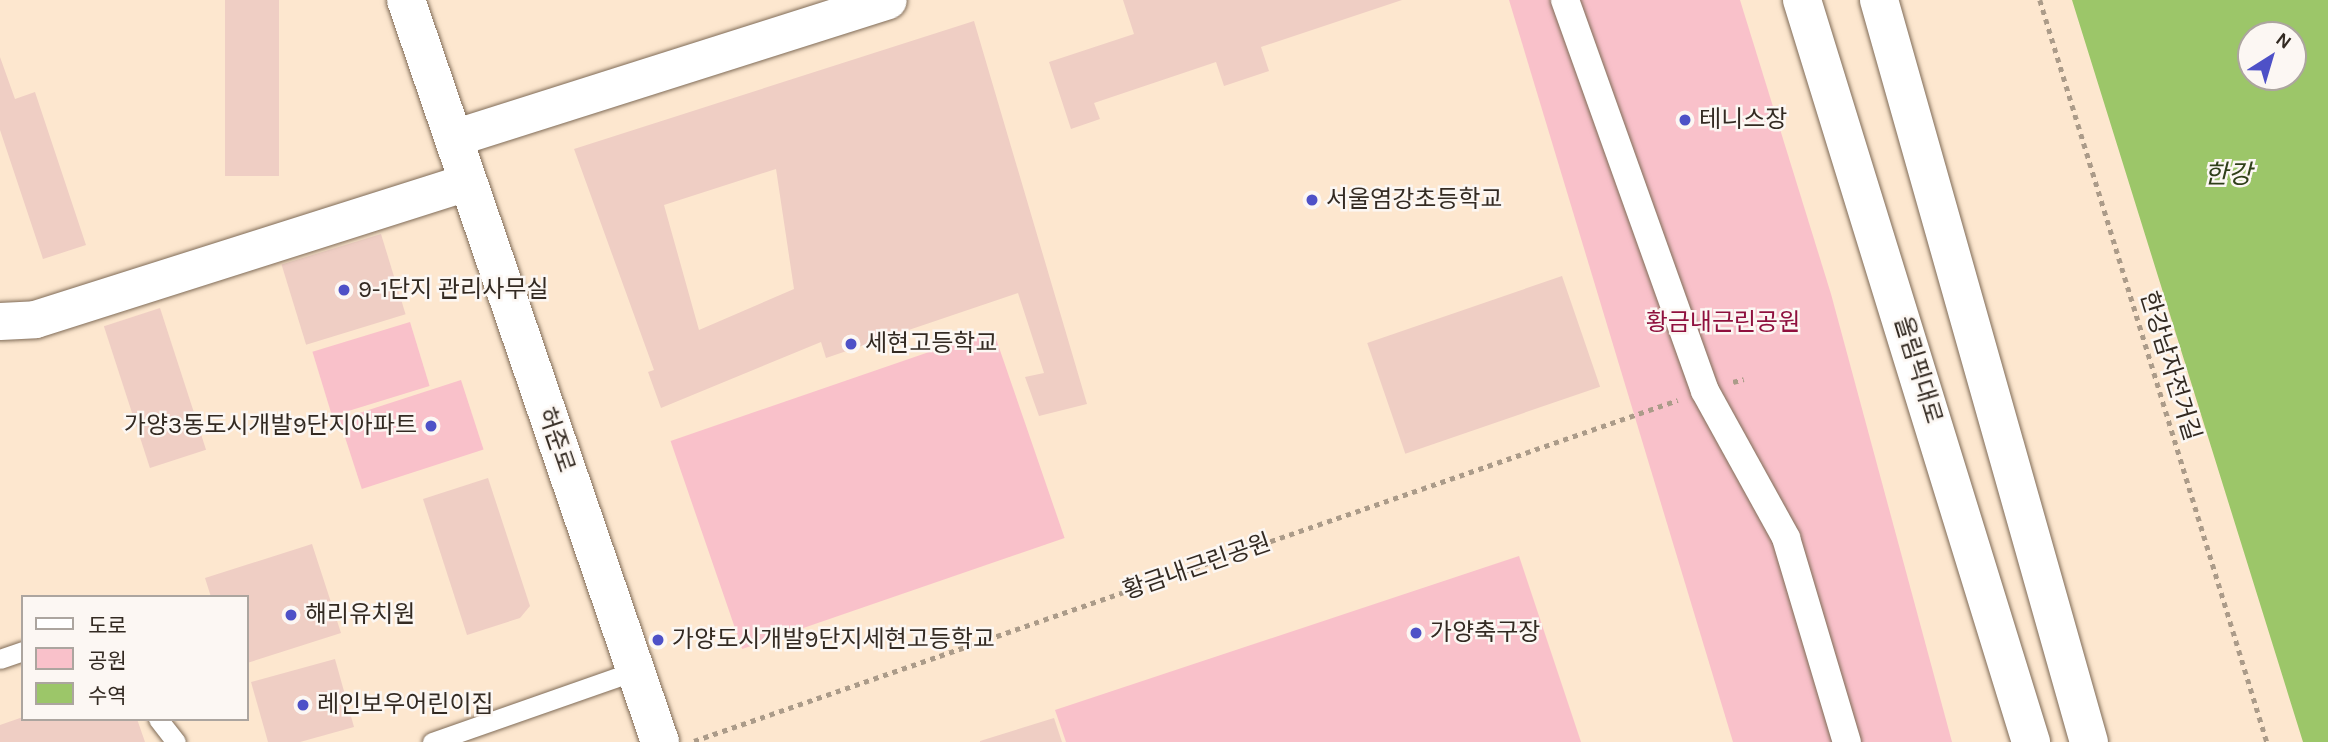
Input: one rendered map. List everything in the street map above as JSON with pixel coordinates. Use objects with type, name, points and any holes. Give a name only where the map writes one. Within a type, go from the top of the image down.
[{"type":"main road","name":"허준로","points":[[406,0],[660,742]]},
{"type":"main road","name":"올림픽대로","points":[[1802,0],[2014,674],[2031,742]]},
{"type":"main road","points":[[1879,0],[2089,742]]},
{"type":"main road","points":[[2014,674],[2023,742]]},
{"type":"street","points":[[453,138],[888,0]]},
{"type":"street","points":[[1565,0],[1705,391],[1786,538],[1847,742]]},
{"type":"street","points":[[0,321],[35,319],[468,182]]},
{"type":"lane","points":[[0,659],[21,652]]},
{"type":"lane","points":[[432,742],[635,671]]},
{"type":"lane","points":[[160,721],[176,742]]},
{"type":"path","name":"한강남자전거길","points":[[2040,0],[2267,742]]},
{"type":"path","name":"황금내근린공원","points":[[690,742],[1705,391]]},
{"type":"green space","name":"황금내근린공원","points":[[1509,0],[1740,0],[1831,294],[1952,742],[1733,742]]},
{"type":"green space","points":[[410,322],[430,386],[332,416],[312,352]]},
{"type":"green space","points":[[993,330],[1065,538],[742,649],[671,441]]},
{"type":"green space","points":[[461,380],[484,449],[362,489],[339,420]]},
{"type":"green space","name":"가양축구장","points":[[1519,556],[1581,742],[1066,742],[1055,710]]},
{"type":"water","name":"한강","points":[[2072,0],[2328,0],[2328,742],[2303,742]]},
{"type":"building","points":[[225,0],[279,0],[279,176],[225,176]]},
{"type":"building","points":[[1123,0],[1402,0],[1261,47],[1269,71],[1224,86],[1216,62],[1094,103],[1100,119],[1071,129],[1049,62],[1134,34]]},
{"type":"building","points":[[974,21],[1087,404],[1039,416],[1025,377],[1044,373],[1018,293],[826,358],[821,342],[661,408],[648,372],[654,370],[574,149]],"holes":[[[776,169],[794,289],[699,330],[664,205]]]},
{"type":"building","points":[[0,57],[15,99],[35,92],[86,245],[43,259],[0,130]]},
{"type":"building","name":"9-1단지 관리사무실","points":[[381,234],[406,314],[306,345],[282,264]]},
{"type":"building","points":[[1562,276],[1600,387],[1405,454],[1367,343]]},
{"type":"building","points":[[160,308],[206,450],[150,468],[104,326]]},
{"type":"building","points":[[488,478],[530,606],[520,618],[467,635],[423,499]]},
{"type":"building","name":"해리유치원","points":[[312,544],[341,633],[248,663],[248,595],[210,595],[205,578]]},
{"type":"building","name":"레인보우어린이집","points":[[335,659],[354,727],[300,742],[268,742],[251,682]]},
{"type":"building","points":[[21,718],[21,721],[138,721],[145,742],[0,742],[0,725]]},
{"type":"building","points":[[1054,718],[1062,742],[980,742],[980,741]]},
{"type":"place","name":"테니스장","points":[[1685,120]]},
{"type":"place","name":"서울염강초등학교","points":[[1312,200]]},
{"type":"place","name":"9-1단지 관리사무실","points":[[344,290]]},
{"type":"place","name":"세현고등학교","points":[[851,344]]},
{"type":"place","name":"가양3동도시개발9단지아파트","points":[[431,426]]},
{"type":"place","name":"해리유치원","points":[[291,615]]},
{"type":"place","name":"가양축구장","points":[[1416,633]]},
{"type":"place","name":"가양도시개발9단지세현고등학교","points":[[658,640]]},
{"type":"place","name":"레인보우어린이집","points":[[303,705]]}]
